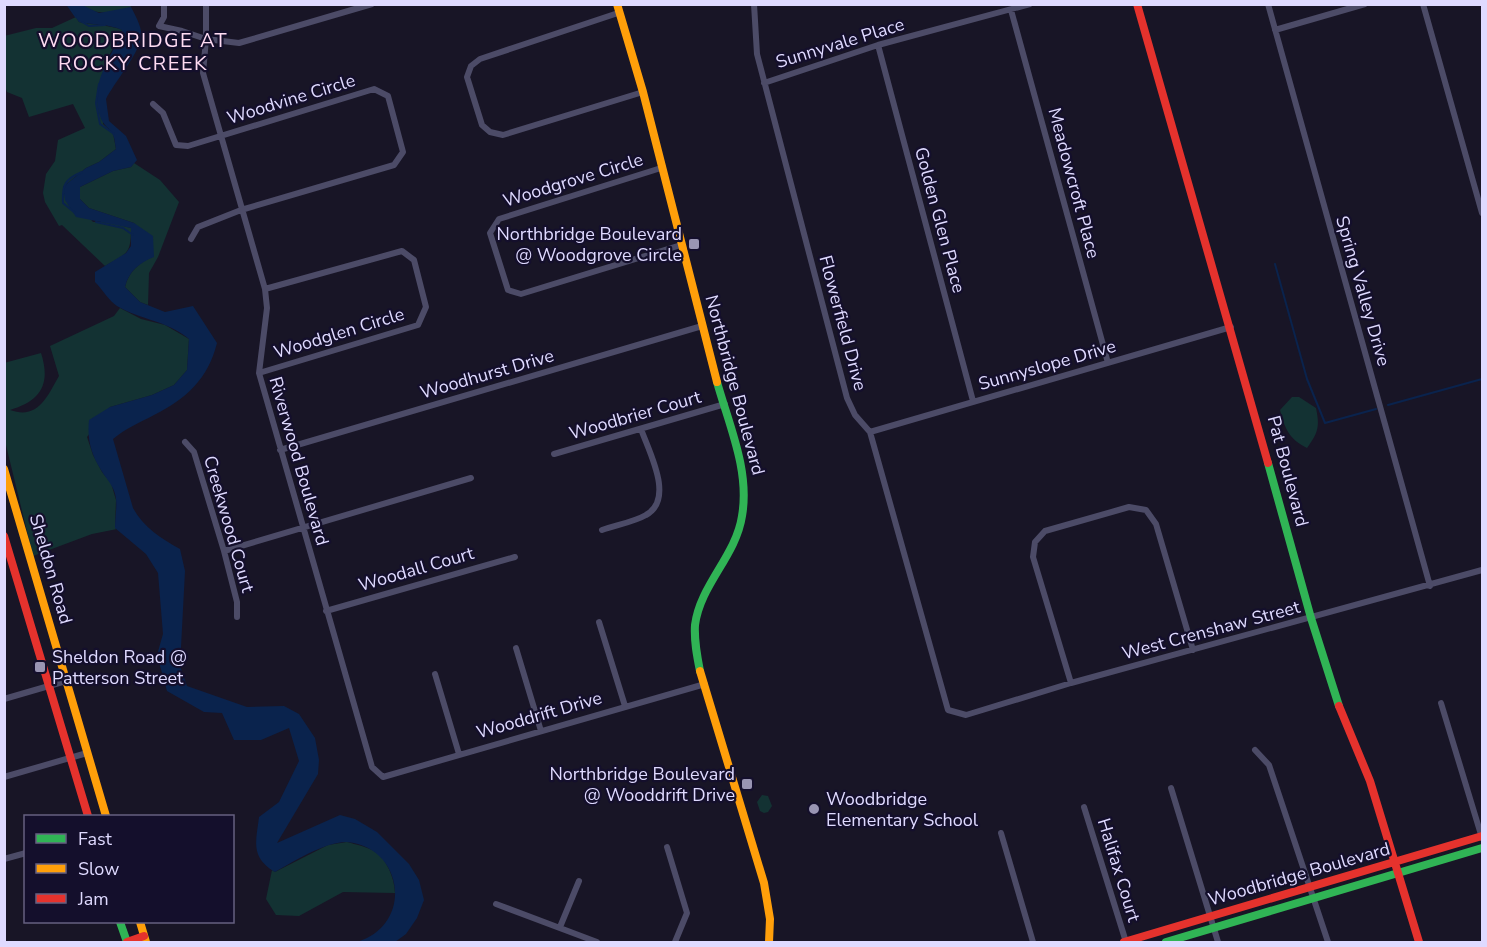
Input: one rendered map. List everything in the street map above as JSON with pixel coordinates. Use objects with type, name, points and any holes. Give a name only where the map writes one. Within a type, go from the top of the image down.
[{"type":"street","points":[[164,4],[164,17],[159,26],[206,39],[239,44],[372,4]]},
{"type":"street","name":"Riverwood Boulevard","points":[[206,4],[206,39],[202,74],[265,289],[267,308],[259,374],[372,767],[383,777]]},
{"type":"street","name":"Flowerfield Drive","points":[[754,4],[757,54],[847,398],[855,415],[870,432],[948,710]]},
{"type":"street","name":"Sunnyvale Place","points":[[764,83],[878,45],[1030,4]]},
{"type":"street","name":"Pat Boulevard","points":[[1137,4],[1231,327],[1311,618],[1340,708],[1370,781],[1419,942]]},
{"type":"street","name":"Spring Valley Drive","points":[[1268,4],[1430,586]]},
{"type":"street","points":[[1275,30],[1365,4]]},
{"type":"street","points":[[1424,4],[1482,213]]},
{"type":"street","points":[[618,9],[480,59],[471,66],[467,77],[470,87],[482,125],[490,132],[503,135],[643,92]]},
{"type":"street","name":"Northbridge Boulevard","points":[[618,9],[643,92],[702,326],[744,477],[743,517],[735,542],[715,576],[697,617],[695,639],[705,684],[765,889],[770,914],[769,942]]},
{"type":"street","name":"Meadowcroft Place","points":[[1011,10],[1108,363]]},
{"type":"street","name":"Golden Glen Place","points":[[878,45],[973,401]]},
{"type":"street","name":"Woodvine Circle","points":[[153,104],[163,113],[176,145],[188,146],[374,89],[388,96],[403,152],[394,165],[241,210],[198,227],[191,239]]},
{"type":"street","name":"Woodgrove Circle","points":[[661,168],[499,219],[490,233],[508,290],[521,294],[681,245]]},
{"type":"street","name":"Woodglen Circle","points":[[259,374],[418,325],[426,307],[414,260],[402,251],[265,289]]},
{"type":"street","name":"Woodhurst Drive","points":[[280,450],[702,326]]},
{"type":"street","name":"Sunnyslope Drive","points":[[870,432],[1231,327]]},
{"type":"street","name":"Woodbrier Court","points":[[554,454],[725,404]]},
{"type":"street","points":[[602,530],[646,515],[656,508],[660,496],[659,478],[641,429]]},
{"type":"street","name":"Creekwood Court","points":[[185,442],[194,452],[224,551],[237,602],[237,617]]},
{"type":"street","name":"Sheldon Road","points":[[4,469],[7,489],[106,815]]},
{"type":"street","points":[[224,551],[471,478]]},
{"type":"street","points":[[1071,683],[1033,557],[1035,542],[1044,531],[1129,507],[1146,510],[1156,524],[1193,650]]},
{"type":"street","name":"Sheldon Road","points":[[4,536],[88,815]]},
{"type":"street","name":"Woodall Court","points":[[326,610],[515,557]]},
{"type":"street","name":"West Crenshaw Street","points":[[948,710],[966,715],[1071,683],[1482,570]]},
{"type":"street","points":[[599,622],[625,706]]},
{"type":"street","points":[[516,648],[541,731]]},
{"type":"street","points":[[435,674],[459,754]]},
{"type":"street","points":[[4,699],[66,681]]},
{"type":"street","name":"Wooddrift Drive","points":[[383,777],[705,684]]},
{"type":"street","points":[[1441,703],[1482,837]]},
{"type":"street","points":[[1255,750],[1269,765],[1328,942]]},
{"type":"street","points":[[4,777],[87,753]]},
{"type":"street","points":[[1171,788],[1218,942]]},
{"type":"street","name":"Halifax Court","points":[[1084,807],[1125,942]]},
{"type":"street","points":[[1001,833],[1033,942]]},
{"type":"street","name":"Woodbridge Boulevard","points":[[1125,942],[1482,837]]},
{"type":"street","points":[[667,847],[687,913],[675,942]]},
{"type":"street","name":"Woodbridge Boulevard","points":[[1166,942],[1482,849]]},
{"type":"street","points":[[4,859],[24,854]]},
{"type":"street","points":[[560,927],[579,881]]},
{"type":"street","points":[[496,904],[597,942]]},
{"type":"street","points":[[121,923],[127,942],[145,939],[141,923]]},
{"type":"green space","points":[[130,4],[131,7],[106,12],[94,11],[82,5]]},
{"type":"green space","points":[[76,17],[79,22],[123,30],[105,63],[103,124],[113,133],[116,149],[99,162],[86,168],[63,187],[93,222],[109,222],[131,228],[129,248],[105,266],[62,225],[59,226],[45,202],[43,193],[46,174],[55,161],[58,140],[85,128],[73,104],[29,117],[22,98],[7,92],[5,86],[4,36],[36,28],[52,28]]},
{"type":"green space","points":[[134,163],[160,180],[179,202],[158,257],[149,273],[148,305],[140,302],[125,287],[135,268],[154,256],[134,223],[89,208],[80,199],[80,187],[113,171],[131,167]]},
{"type":"green space","points":[[120,308],[141,319],[165,325],[189,339],[187,370],[174,385],[152,395],[110,407],[87,437],[93,455],[111,483],[116,500],[115,528],[117,529],[92,534],[33,556],[5,441],[4,363],[41,353],[45,374],[41,390],[29,402],[10,410],[28,412],[35,409],[46,399],[59,376],[50,346],[114,316]]},
{"type":"green space","points":[[1292,397],[1299,397],[1316,408],[1317,430],[1307,448],[1292,437],[1282,417],[1280,410]]},
{"type":"green space","points":[[762,795],[768,796],[772,806],[768,812],[764,813],[760,811],[757,802]]},
{"type":"green space","points":[[347,842],[363,846],[382,857],[394,883],[395,893],[343,892],[299,916],[276,915],[266,899],[272,870],[275,872],[328,845]]},
{"type":"water","points":[[67,5],[82,5],[99,13],[131,7],[141,30],[139,45],[106,99],[109,121],[126,136],[137,160],[131,167],[113,171],[80,187],[80,199],[89,208],[134,223],[153,236],[154,257],[135,268],[125,287],[140,302],[165,312],[193,306],[217,343],[208,367],[186,395],[113,439],[137,515],[160,537],[180,549],[185,571],[180,666],[187,686],[247,707],[284,706],[299,714],[315,738],[319,760],[318,774],[277,843],[340,815],[355,819],[377,832],[409,864],[419,880],[424,900],[417,918],[406,934],[395,942],[357,942],[375,933],[388,920],[394,904],[395,888],[390,871],[381,857],[366,847],[347,842],[330,845],[275,872],[258,855],[256,841],[259,817],[279,802],[299,761],[289,728],[261,740],[234,740],[222,713],[204,712],[167,691],[157,655],[163,634],[158,573],[146,554],[115,528],[115,495],[90,446],[89,420],[110,407],[152,395],[174,385],[187,370],[189,339],[163,324],[126,311],[109,298],[95,282],[95,272],[126,253],[131,246],[131,228],[76,217],[65,200],[63,187],[86,168],[99,162],[116,149],[113,135],[100,116],[97,92],[103,72],[122,30],[79,22]]},
{"type":"waterway","points":[[67,4],[76,17]]},
{"type":"waterway","points":[[82,22],[89,26],[105,25]]},
{"type":"waterway","points":[[99,84],[96,103],[100,124],[114,134]]},
{"type":"waterway","points":[[75,213],[63,203],[63,192],[68,180],[82,172]]},
{"type":"waterway","points":[[96,222],[123,228],[133,235]]},
{"type":"waterway","points":[[1275,264],[1307,379],[1325,423],[1376,409]]},
{"type":"waterway","points":[[1388,405],[1482,379]]},
{"type":"traffic: fast","points":[[700,671],[695,637],[698,610],[733,544],[742,516],[744,499],[741,465],[717,382]]},
{"type":"traffic: fast","points":[[1268,463],[1311,618],[1339,706]]},
{"type":"traffic: fast","points":[[1166,942],[1482,848]]},
{"type":"traffic: fast","points":[[120,923],[127,942]]},
{"type":"traffic: slow","points":[[617,4],[643,92],[717,382]]},
{"type":"traffic: slow","points":[[4,469],[106,815]]},
{"type":"traffic: slow","points":[[700,671],[764,883],[770,919],[769,942]]},
{"type":"traffic: slow","points":[[140,923],[146,942]]},
{"type":"traffic: jam","points":[[1137,4],[1268,463]]},
{"type":"traffic: jam","points":[[4,536],[88,815]]},
{"type":"traffic: jam","points":[[1339,706],[1370,781],[1419,942]]},
{"type":"traffic: jam","points":[[1124,942],[1482,836]]},
{"type":"traffic: jam","points":[[127,942],[144,936]]},
{"type":"place","name":"Northbridge Boulevard @ Woodgrove Circle","points":[[694,244]]},
{"type":"place","name":"Sheldon Road @ Patterson Street","points":[[40,667]]},
{"type":"place","name":"Northbridge Boulevard @ Wooddrift Drive","points":[[747,784]]},
{"type":"place","name":"Woodbridge Elementary School","points":[[814,809]]},
{"type":"district","name":"WOODBRIDGE AT ROCKY CREEK","points":[[133,52]]}]
